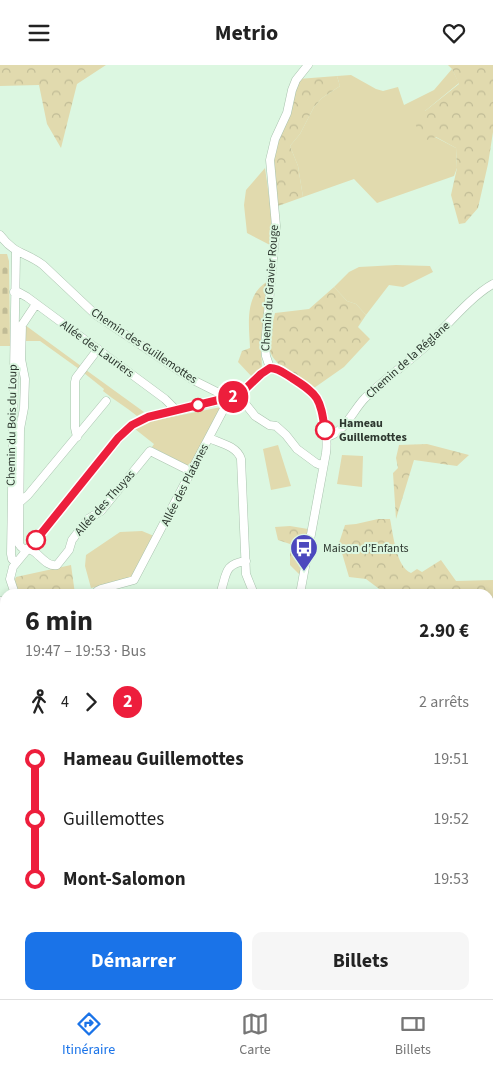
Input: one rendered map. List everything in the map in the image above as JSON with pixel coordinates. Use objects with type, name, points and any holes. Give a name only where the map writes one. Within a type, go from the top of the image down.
[{"type":"street","name":"Chemin du Gravier Rouge","points":[[270,368],[265,346],[276,227],[270,160],[275,139],[284,123],[292,90],[296,80],[308,65]]},
{"type":"street","name":"Chemin des Guillemottes","points":[[0,235],[16,251],[43,265],[96,315],[193,380],[221,394],[226,400]]},
{"type":"street","name":"Chemin du Bois du Loup","points":[[13,589],[10,576],[16,563],[12,559],[11,554],[16,251]]},
{"type":"street","name":"Chemin de la Réglane","points":[[326,437],[338,433],[358,406],[388,377],[424,347],[479,294],[493,284]]},
{"type":"street","name":"Allée des Lauriers","points":[[14,292],[18,292],[36,304],[166,399],[174,407],[175,411]]},
{"type":"street","points":[[27,550],[19,544],[20,429],[24,408],[25,379],[21,359],[22,325],[36,304]]},
{"type":"street","points":[[77,437],[75,428],[75,382],[98,349]]},
{"type":"street","points":[[16,563],[125,431],[139,421],[226,400],[239,395],[270,368],[282,371],[316,395],[322,413],[326,437],[326,448],[301,589]]},
{"type":"street","points":[[239,395],[255,416],[276,427],[286,435],[296,449],[323,466]]},
{"type":"street","name":"Allée des Platanes","points":[[101,589],[134,580],[140,571],[227,403],[226,400]]},
{"type":"street","points":[[19,503],[28,495],[106,401]]},
{"type":"street","points":[[209,438],[234,449],[239,454],[247,579],[252,589]]},
{"type":"street","name":"Allée des Thuyas","points":[[27,550],[32,551],[50,565],[57,565],[69,551],[72,540],[88,519],[101,511],[150,451],[192,472]]},
{"type":"street","points":[[222,589],[228,568],[236,562],[246,561]]},
{"type":"green space","points":[[0,65],[106,65],[77,84],[61,148],[47,124],[39,85],[0,86]]},
{"type":"green space","points":[[448,65],[493,65],[493,132],[488,164],[478,208],[465,223],[459,224],[451,195],[457,168],[456,148],[436,137],[424,141],[414,122],[459,84]]},
{"type":"green space","points":[[452,69],[459,83],[425,111],[435,137],[456,148],[457,168],[454,176],[377,203],[354,179],[303,197],[298,166],[290,146],[300,134],[314,107],[322,98],[340,86],[337,76],[351,75],[383,91],[398,87],[404,105],[434,90]]},
{"type":"green space","points":[[337,76],[340,86],[322,98],[314,107],[300,134],[290,146],[298,166],[303,197],[278,206],[272,167],[277,142],[298,79]]},
{"type":"green space","points":[[265,168],[272,217],[270,245],[247,233],[244,205],[246,190]]},
{"type":"green space","points":[[0,254],[7,254],[9,261],[10,346],[0,346]]},
{"type":"green space","points":[[430,266],[433,272],[403,287],[389,285],[366,315],[356,304],[347,301],[334,287],[349,272],[359,267]]},
{"type":"green space","points":[[268,281],[261,350],[262,366],[253,378],[238,362],[242,351],[250,348],[249,320],[251,302],[260,287]]},
{"type":"green space","points":[[334,287],[347,301],[356,304],[366,315],[358,327],[370,339],[344,367],[314,388],[287,371],[275,359],[269,347],[270,334],[275,313],[309,309]]},
{"type":"green space","points":[[25,325],[81,366],[79,369],[40,341],[24,341]]},
{"type":"green space","points":[[86,370],[144,412],[137,416],[103,391],[104,389],[84,373]]},
{"type":"green space","points":[[221,407],[190,467],[152,447],[154,444],[135,429],[147,422]]},
{"type":"green space","points":[[427,444],[469,455],[457,466],[414,460],[396,519],[393,473],[398,468],[396,458],[399,445]]},
{"type":"green space","points":[[278,445],[291,486],[271,490],[263,449]]},
{"type":"green space","points":[[342,455],[363,456],[362,487],[337,484]]},
{"type":"green space","points":[[378,519],[390,519],[399,557],[406,570],[411,573],[417,569],[422,572],[441,560],[456,581],[493,580],[493,589],[379,589],[366,579],[349,577],[339,543],[345,525]]},
{"type":"green space","points":[[290,526],[308,529],[300,575],[290,565],[290,544],[278,540],[275,527]]},
{"type":"green space","points":[[142,531],[154,536],[132,579],[91,588],[85,566],[86,555],[120,532]]},
{"type":"green space","points":[[71,565],[74,589],[17,589],[16,577]]},
{"type":"bus line","name":"2","points":[[36,540],[118,438],[132,425],[148,417],[226,400],[239,395],[270,368],[282,371],[316,395],[320,403],[325,430]]},
{"type":"place","name":"Hameau Guillemottes","points":[[325,430]]},
{"type":"place","name":"Maison d’Enfants","points":[[304,572]]}]
